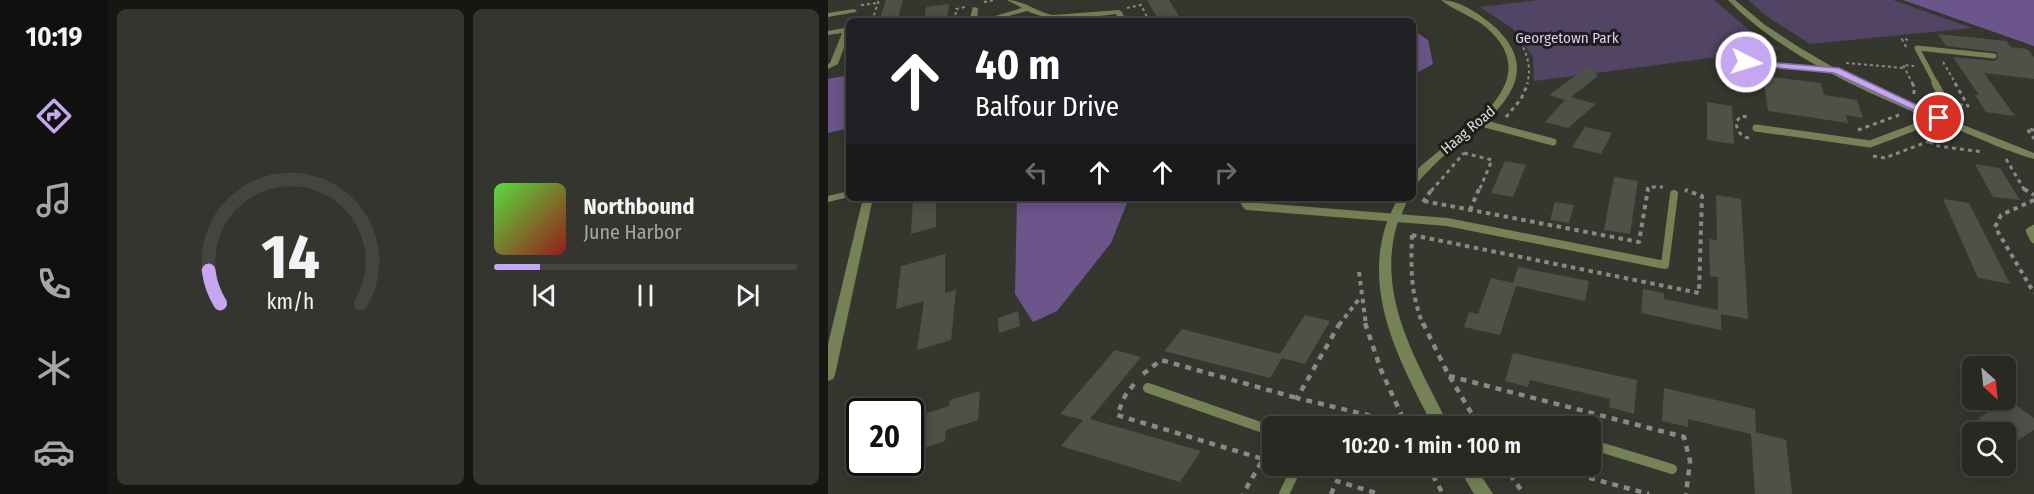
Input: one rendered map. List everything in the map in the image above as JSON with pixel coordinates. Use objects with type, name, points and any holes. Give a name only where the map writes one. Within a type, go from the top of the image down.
[{"type":"street","points":[[1010,0],[1027,9],[1053,17],[1119,12],[1121,18]]},
{"type":"street","name":"Haag Road","points":[[1416,177],[1425,165],[1497,105],[1509,89],[1514,60],[1500,34],[1489,24],[1444,0]]},
{"type":"street","points":[[1731,0],[1767,30],[1918,109],[2033,154]]},
{"type":"street","points":[[974,18],[975,8]]},
{"type":"street","points":[[828,15],[856,9],[852,18]]},
{"type":"street","points":[[993,18],[1027,9]]},
{"type":"street","points":[[828,33],[846,26]]},
{"type":"street","points":[[828,67],[834,64],[846,33]]},
{"type":"street","points":[[828,199],[846,195]]},
{"type":"street","points":[[828,375],[867,201]]},
{"type":"street","points":[[1401,201],[1393,216],[1384,256],[1385,291],[1397,335],[1416,379],[1436,416]]},
{"type":"street","points":[[1472,476],[1484,494]]},
{"type":"lane","points":[[1918,109],[1944,100],[1917,48],[1994,56]]},
{"type":"lane","points":[[1746,62],[1839,67]]},
{"type":"lane","points":[[1756,128],[1870,144],[1939,118]]},
{"type":"lane","points":[[1478,122],[1553,142]]},
{"type":"lane","points":[[1244,201],[1247,206],[1447,222],[1665,265],[1674,194]]},
{"type":"lane","points":[[2034,229],[2030,231],[2034,239]]},
{"type":"lane","points":[[1148,388],[1262,428]]},
{"type":"lane","points":[[1601,447],[1672,469]]},
{"type":"lane","points":[[1284,494],[1293,476]]},
{"type":"path","points":[[873,18],[879,0]]},
{"type":"path","points":[[1119,12],[1128,7],[1141,5],[1148,18]]},
{"type":"path","points":[[1495,127],[1513,112],[1531,76],[1528,53],[1511,30]]},
{"type":"path","points":[[1839,67],[1853,62],[1904,68]]},
{"type":"path","points":[[2034,130],[2027,129],[2034,140]]},
{"type":"path","points":[[1928,141],[1938,146],[1992,153]]},
{"type":"path","points":[[1472,147],[1442,176],[1424,201],[1412,235],[1410,272],[1418,312],[1449,376],[1473,416]]},
{"type":"path","points":[[1464,153],[1492,160],[1470,210]]},
{"type":"path","points":[[2003,154],[2025,191],[2034,195]]},
{"type":"path","points":[[2034,200],[2001,215],[1995,227],[2034,293]]},
{"type":"path","points":[[1359,272],[1359,299],[1369,341],[1402,416]]},
{"type":"path","points":[[1359,299],[1345,315],[1297,398],[1370,416]]},
{"type":"path","points":[[1449,376],[1684,436],[1690,461],[1686,494]]},
{"type":"path","points":[[1433,476],[1443,494]]},
{"type":"path","points":[[1511,476],[1524,494]]},
{"type":"path","points":[[1584,476],[1648,494]]},
{"type":"path","points":[[1331,494],[1337,481],[1379,494]]},
{"type":"green space","name":"Georgetown Park","points":[[1538,0],[1714,0],[1748,29],[1779,49],[1534,81],[1533,57],[1513,29],[1480,7]]},
{"type":"green space","points":[[1748,0],[1893,0],[1972,28],[1810,44],[1765,15]]},
{"type":"shaded area","points":[[1903,0],[2034,0],[2034,46]]},
{"type":"shaded area","points":[[1416,32],[1428,40],[1433,64],[1416,73]]},
{"type":"shaded area","points":[[846,76],[846,129],[828,133],[828,79]]},
{"type":"shaded area","points":[[1017,201],[1128,201],[1111,243],[1057,311],[1033,322],[1015,294]]},
{"type":"building","points":[[886,0],[903,0],[898,18],[880,18]]},
{"type":"building","points":[[1147,0],[1169,0],[1180,18],[1157,18]]},
{"type":"building","points":[[949,4],[947,18],[924,18],[926,7]]},
{"type":"building","points":[[1938,34],[2006,41],[2011,47],[2027,49],[2034,57],[2034,79],[1984,73],[2015,116],[1986,112],[1975,95],[1979,95],[1953,57],[1994,61],[1998,58],[1997,52],[1946,46]]},
{"type":"building","points":[[1590,65],[1598,76],[1571,97],[1596,104],[1568,128],[1545,122],[1565,100],[1549,95]]},
{"type":"building","points":[[1763,76],[1821,83],[1824,95],[1857,100],[1863,118],[1846,115],[1848,123],[1768,111]]},
{"type":"building","points":[[1707,102],[1732,106],[1734,144],[1707,140]]},
{"type":"building","points":[[1585,127],[1612,133],[1601,154],[1572,147]]},
{"type":"building","points":[[1505,161],[1526,165],[1513,197],[1491,193]]},
{"type":"building","points":[[1975,164],[2000,168],[2020,200],[1993,197]]},
{"type":"building","points":[[1614,177],[1638,181],[1630,234],[1604,230]]},
{"type":"building","points":[[1716,195],[1741,199],[1748,319],[1721,314],[1721,330],[1641,313],[1643,289],[1664,293],[1664,299],[1718,310],[1718,277],[1710,276],[1709,239],[1717,240]]},
{"type":"building","points":[[1943,199],[1969,203],[2010,284],[1978,278]]},
{"type":"building","points":[[913,201],[936,201],[936,227],[911,234]]},
{"type":"building","points":[[1555,202],[1574,205],[1569,223],[1550,220]]},
{"type":"building","points":[[945,254],[945,293],[956,290],[951,340],[917,350],[924,301],[896,309],[901,266]]},
{"type":"building","points":[[1518,267],[1589,281],[1585,301],[1516,286],[1500,335],[1464,327],[1469,312],[1478,314],[1491,278],[1513,283]]},
{"type":"building","points":[[1018,311],[1020,326],[999,333],[998,318]]},
{"type":"building","points":[[1305,315],[1330,321],[1305,364],[1282,358],[1270,378],[1164,351],[1182,329],[1280,354]]},
{"type":"building","points":[[1115,350],[1141,357],[1090,419],[1201,451],[1180,482],[1061,446],[1083,420],[1060,414]]},
{"type":"building","points":[[1513,353],[1637,380],[1634,414],[1609,407],[1610,399],[1530,380],[1528,387],[1505,381]]},
{"type":"building","points":[[1664,388],[1755,409],[1756,432],[1786,440],[1792,494],[1755,494],[1751,434],[1688,419],[1688,427],[1662,421]]},
{"type":"building","points":[[980,391],[978,420],[946,430],[945,441],[924,448],[924,426],[927,413],[949,406],[950,400]]},
{"type":"building","points":[[2016,405],[2034,418],[2034,430],[2016,441],[2016,422],[1983,422],[1978,418],[1992,410],[2016,410]]},
{"type":"route","points":[[1746,62],[1836,70],[1939,118]]}]
